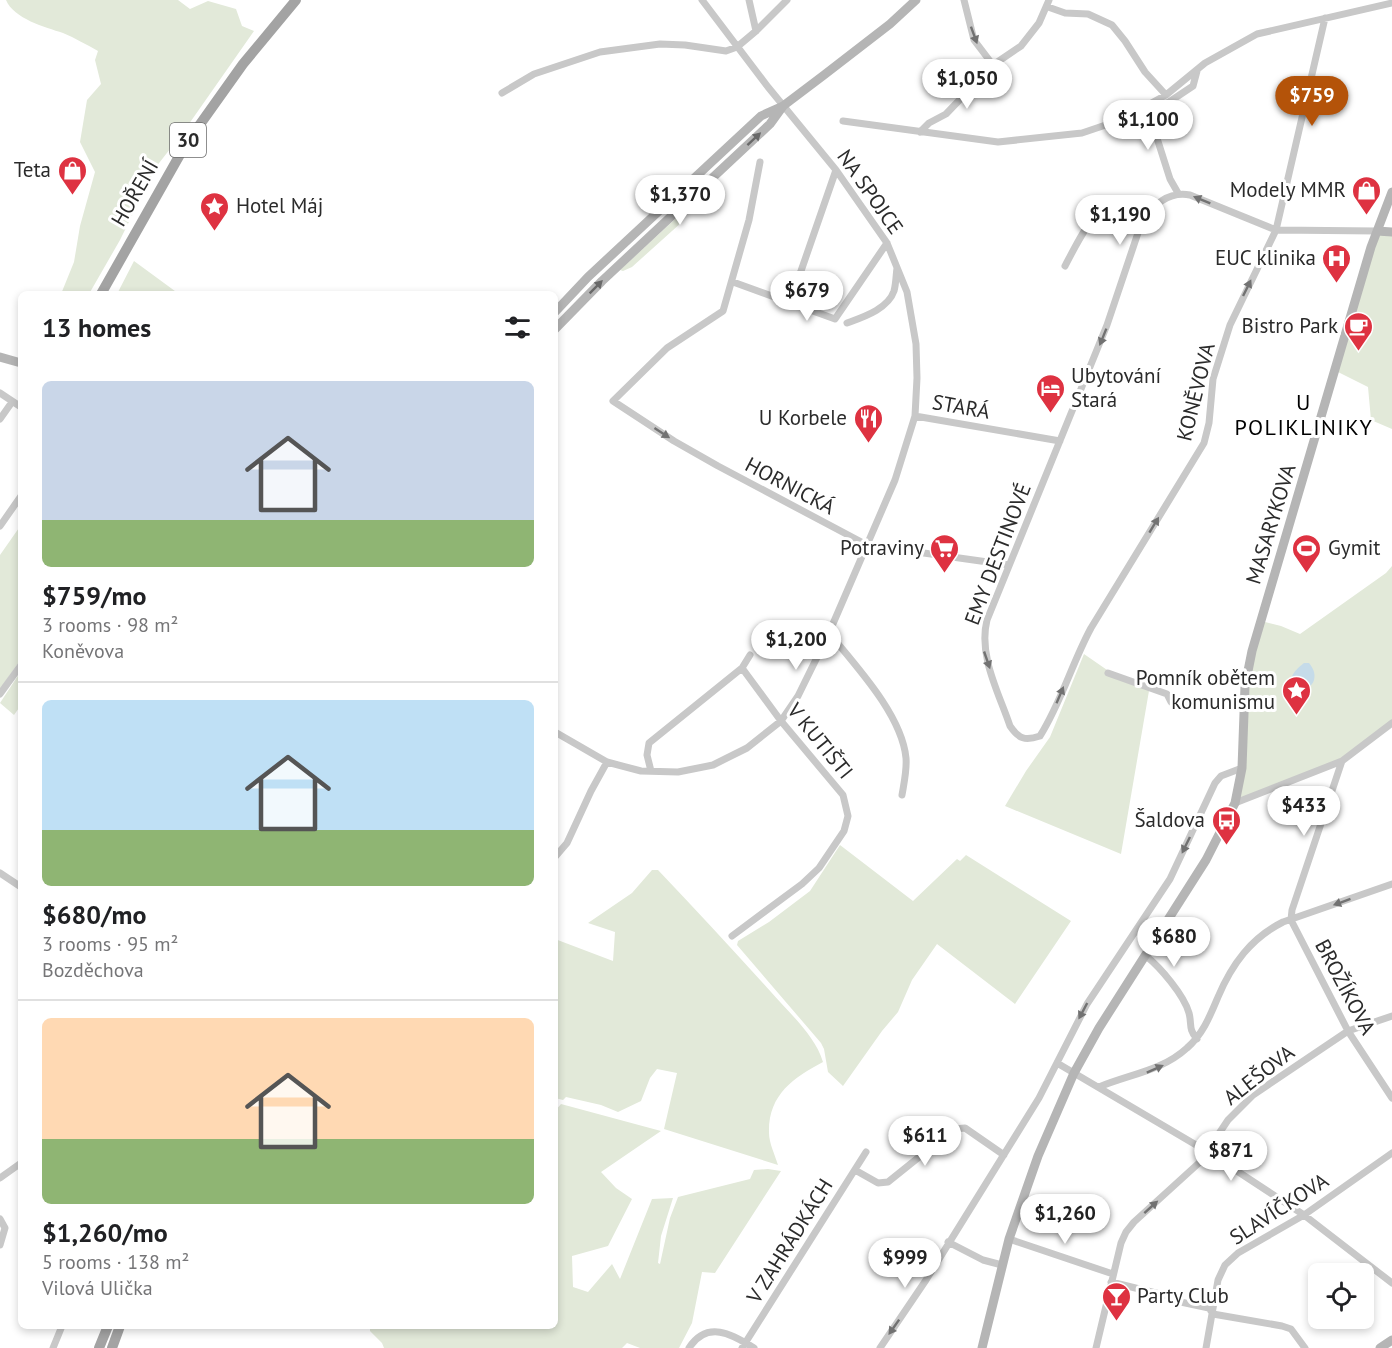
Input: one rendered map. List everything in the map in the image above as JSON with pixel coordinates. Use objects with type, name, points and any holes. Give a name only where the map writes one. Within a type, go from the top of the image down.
[{"type":"main road","name":"HOŘENÍ","points":[[103,291],[186,144],[243,64],[296,0]]},
{"type":"main road","points":[[99,1348],[107,1329]]},
{"type":"main road","points":[[112,1348],[119,1329]]},
{"type":"street","name":"NA SPOJCE","points":[[702,0],[783,106],[836,170],[887,243],[907,292],[916,345],[915,416]]},
{"type":"street","points":[[749,0],[756,31]]},
{"type":"street","points":[[502,93],[534,74],[600,52],[660,44],[726,51],[737,47],[787,0]]},
{"type":"street","points":[[558,309],[588,277],[761,116],[783,106],[851,55],[916,0]]},
{"type":"street","points":[[964,0],[974,40],[993,65]]},
{"type":"street","points":[[843,122],[998,142],[1082,133],[1141,112],[1205,63],[1257,34],[1392,3]]},
{"type":"street","points":[[920,132],[929,123],[946,114],[993,65],[1021,46],[1039,23],[1048,4],[1065,13],[1088,14],[1112,25],[1125,40],[1145,72],[1166,95]]},
{"type":"street","name":"KONĚVOVA","points":[[1028,740],[1040,736],[1050,720],[1090,630],[1204,443],[1209,423],[1213,379],[1230,325],[1276,230],[1325,18]]},
{"type":"street","points":[[1178,193],[1170,179],[1149,113],[1152,109],[1169,102],[1193,86],[1197,70]]},
{"type":"street","points":[[558,326],[602,281],[770,124],[783,106]]},
{"type":"street","name":"HORNICKÁ","points":[[760,162],[749,220],[723,311],[667,348],[613,401],[674,441],[718,466],[867,545],[1009,565]]},
{"type":"street","points":[[787,301],[801,271],[836,170]]},
{"type":"street","points":[[1060,441],[1107,325],[1142,221],[1152,207],[1167,197],[1178,193],[1190,195],[1276,230],[1392,231]]},
{"type":"street","points":[[1392,193],[1392,208]]},
{"type":"street","name":"MASARYKOVA","points":[[982,1348],[1009,1239],[1038,1156],[1074,1073],[1099,1028],[1206,860],[1235,803],[1242,768],[1245,686],[1252,651],[1377,231],[1392,193]]},
{"type":"street","points":[[1065,266],[1099,214],[1107,212],[1142,221]]},
{"type":"street","points":[[733,282],[835,319],[887,243]]},
{"type":"street","points":[[848,323],[869,315],[887,301],[894,292],[897,267]]},
{"type":"street","points":[[0,357],[18,362]]},
{"type":"street","points":[[0,393],[18,405]]},
{"type":"street","points":[[0,418],[12,402]]},
{"type":"street","name":"STARÁ","points":[[558,734],[607,762],[641,771],[678,772],[713,765],[747,748],[781,721],[798,696],[829,633],[895,480],[915,416],[1060,441]]},
{"type":"street","name":"EMY DESTINOVÉ","points":[[1028,740],[1017,736],[1010,726],[984,651],[983,635],[987,620],[1060,441]]},
{"type":"street","points":[[0,526],[18,500]]},
{"type":"street","points":[[829,633],[884,702],[894,720],[906,758],[902,795]]},
{"type":"street","points":[[651,771],[647,755],[649,743],[742,668],[750,655]]},
{"type":"street","name":"V KUTIŠTI","points":[[732,936],[802,884],[819,868],[844,831],[848,816],[843,795],[781,721],[742,668]]},
{"type":"street","points":[[0,694],[18,669]]},
{"type":"street","points":[[1108,673],[1167,694],[1171,702]]},
{"type":"street","points":[[1235,803],[1342,761],[1392,723]]},
{"type":"street","points":[[1291,920],[1292,910],[1342,761]]},
{"type":"street","points":[[558,853],[567,843],[591,790],[607,762]]},
{"type":"street","points":[[880,1348],[926,1280],[1039,1098],[1087,1004],[1170,879],[1215,783],[1221,776],[1242,768]]},
{"type":"street","points":[[0,873],[18,885]]},
{"type":"street","points":[[1099,1087],[1162,1066],[1176,1058],[1197,1039],[1209,1021],[1236,962],[1248,947],[1268,930],[1392,884]]},
{"type":"street","name":"BROŽÍKOVA","points":[[1291,920],[1348,1031],[1392,1098]]},
{"type":"street","points":[[1146,956],[1154,962],[1184,1000],[1189,1014],[1191,1032],[1197,1039]]},
{"type":"street","name":"ALEŠOVA","points":[[1096,1348],[1112,1278],[1126,1232],[1134,1222],[1200,1162],[1228,1120],[1253,1095],[1348,1031],[1392,1016]]},
{"type":"street","points":[[1057,1063],[1208,1152],[1304,1215],[1392,1283]]},
{"type":"street","points":[[855,1170],[878,1183],[888,1182],[959,1127],[965,1128],[1004,1155]]},
{"type":"street","name":"V ZAHRÁDKÁCH","points":[[744,1345],[866,1152]]},
{"type":"street","name":"SLAVÍČKOVA","points":[[1206,1348],[1218,1280],[1225,1265],[1238,1253],[1304,1215],[1392,1153]]},
{"type":"street","points":[[0,1178],[18,1164]]},
{"type":"street","points":[[0,1219],[5,1228],[0,1245]]},
{"type":"street","points":[[1009,1239],[1112,1278],[1168,1296]]},
{"type":"street","points":[[948,1242],[983,1260],[1002,1265]]},
{"type":"street","points":[[1176,1301],[1209,1308],[1213,1314],[1291,1329],[1305,1348]]},
{"type":"street","points":[[53,1348],[61,1329]]},
{"type":"street","points":[[689,1348],[696,1337],[709,1331],[734,1336],[744,1345],[754,1348]]},
{"type":"street","points":[[1380,1348],[1392,1340]]},
{"type":"green space","points":[[6,0],[178,0],[190,9],[208,1],[236,9],[242,26],[254,31],[156,167],[120,240],[91,291],[62,291],[74,262],[80,226],[95,172],[80,142],[87,100],[101,84],[95,60],[98,51],[23,17],[10,7]]},
{"type":"green space","points":[[686,209],[682,222],[632,267],[620,270]]},
{"type":"green space","points":[[1377,231],[1392,232],[1392,429],[1371,420],[1368,387],[1336,371]]},
{"type":"green space","points":[[134,261],[175,291],[119,291]]},
{"type":"green space","points":[[18,529],[18,663],[0,689],[0,555]]},
{"type":"green space","points":[[1392,566],[1392,723],[1342,761],[1235,803],[1245,686],[1261,621],[1300,634],[1386,573]]},
{"type":"green space","points":[[1084,654],[1110,672],[1150,685],[1121,854],[1005,806],[1050,737]]},
{"type":"green space","points":[[18,676],[18,709],[14,715],[0,703]]},
{"type":"green space","points":[[840,845],[913,901],[957,859],[960,861],[966,855],[1071,921],[1015,1004],[937,944],[912,980],[898,1012],[843,1086],[828,1072],[821,1043],[737,945],[738,941],[769,922],[810,891]]},
{"type":"green space","points":[[652,870],[658,870],[801,1025],[819,1052],[823,1062],[792,1081],[784,1089],[773,1108],[769,1137],[778,1165],[664,1129],[677,1073],[657,1069],[650,1078],[641,1101],[618,1112],[601,1105],[566,1097],[563,1100],[558,1099],[558,940],[613,961],[615,932],[588,923],[632,893]]},
{"type":"green space","points":[[561,1104],[661,1131],[601,1172],[616,1188],[632,1199],[608,1246],[572,1256],[573,1287],[588,1292],[612,1264],[620,1279],[652,1199],[673,1198],[661,1236],[658,1263],[660,1264],[670,1218],[678,1197],[750,1179],[754,1170],[781,1171],[715,1273],[702,1272],[692,1323],[679,1348],[640,1348],[627,1343],[622,1348],[384,1348],[370,1329],[558,1329],[558,1108]]},
{"type":"water","points":[[1304,663],[1309,663],[1312,668],[1313,682],[1302,691],[1296,692],[1291,684],[1292,676]]},
{"type":"place","name":"Teta","points":[[72,196]]},
{"type":"place","name":"Modely MMR","points":[[1367,216]]},
{"type":"place","name":"Hotel Máj","points":[[215,232]]},
{"type":"place","name":"EUC klinika","points":[[1337,284]]},
{"type":"place","name":"Bistro Park","points":[[1359,352]]},
{"type":"place","name":"Ubytování Stará","points":[[1050,414]]},
{"type":"place","name":"U Korbele","points":[[868,444]]},
{"type":"place","name":"Potraviny","points":[[945,574]]},
{"type":"place","name":"Gymit","points":[[1307,574]]},
{"type":"place","name":"Pomník obětem komunismu","points":[[1296,716]]},
{"type":"place","name":"Šaldova","points":[[1226,846]]},
{"type":"place","name":"Party Club","points":[[1116,1322]]},
{"type":"district","name":"U POLIKLINIKY","points":[[1304,414]]}]
